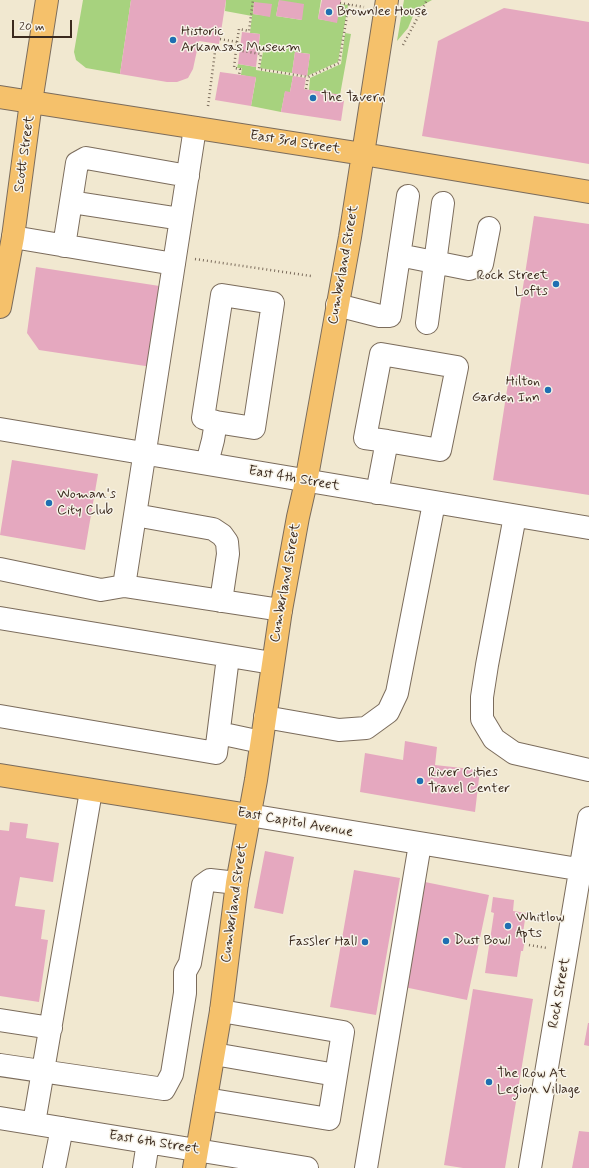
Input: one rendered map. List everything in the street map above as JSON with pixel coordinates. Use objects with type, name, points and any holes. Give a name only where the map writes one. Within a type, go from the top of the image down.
[{"type":"main road","name":"Scott Street","points":[[0,307],[13,238],[47,0]]},
{"type":"main road","name":"Cumberland Street","points":[[195,1159],[221,1011],[237,883],[256,780],[272,663],[338,305],[387,0]]},
{"type":"main road","name":"East 3rd Street","points":[[0,96],[589,192]]},
{"type":"main road","name":"East Capitol Avenue","points":[[0,775],[90,791],[249,815]]},
{"type":"street","points":[[124,586],[195,128]]},
{"type":"street","points":[[64,246],[77,163],[86,158],[188,176]]},
{"type":"street","points":[[338,305],[380,316],[390,316],[408,196]]},
{"type":"street","points":[[71,202],[181,219]]},
{"type":"street","points":[[427,323],[443,203]]},
{"type":"street","points":[[399,254],[469,269],[482,264],[489,228]]},
{"type":"street","points":[[13,238],[174,260]]},
{"type":"street","points":[[222,295],[274,303],[254,428],[216,422],[203,418],[222,295]]},
{"type":"street","points":[[381,354],[458,366],[440,450],[387,441],[365,438],[381,354]]},
{"type":"street","points":[[207,464],[216,422]]},
{"type":"street","name":"East 4th Street","points":[[0,429],[267,473],[306,482],[589,528]]},
{"type":"street","points":[[377,493],[387,441]]},
{"type":"street","points":[[265,717],[339,730],[366,728],[388,712],[396,693],[434,503]]},
{"type":"street","points":[[135,515],[213,529],[222,535],[226,542],[228,554],[221,601]]},
{"type":"street","points":[[515,516],[487,665],[482,697],[482,719],[494,739],[514,753],[589,770]]},
{"type":"street","points":[[0,570],[101,590],[124,586],[281,610]]},
{"type":"street","points":[[0,618],[228,657],[272,663]]},
{"type":"street","points":[[218,743],[228,657]]},
{"type":"street","points":[[0,716],[218,743],[261,742]]},
{"type":"street","points":[[34,1123],[90,791]]},
{"type":"street","name":"East Capitol Avenue","points":[[249,815],[585,871]]},
{"type":"street","name":"Rock Street","points":[[530,1168],[585,871],[589,818]]},
{"type":"street","points":[[366,1168],[420,844]]},
{"type":"street","points":[[0,1064],[164,1089],[172,1074],[185,993],[185,972],[190,963],[203,885],[210,880],[237,883]]},
{"type":"street","points":[[206,1099],[329,1119],[343,1032],[221,1011]]},
{"type":"street","points":[[0,1020],[50,1028]]},
{"type":"street","points":[[214,1054],[336,1074]]},
{"type":"street","name":"East 6th Street","points":[[0,1118],[148,1142],[195,1159],[307,1168]]},
{"type":"street","points":[[54,1168],[62,1128]]},
{"type":"street","points":[[144,1168],[148,1142]]},
{"type":"path","points":[[239,75],[240,69],[234,68],[239,29],[249,31],[253,0]]},
{"type":"path","points":[[402,47],[427,0]]},
{"type":"path","points":[[342,2],[364,7]]},
{"type":"path","points":[[236,50],[261,54],[259,69],[308,77],[339,63],[349,4]]},
{"type":"path","points":[[220,39],[237,42]]},
{"type":"path","points":[[208,106],[216,44]]},
{"type":"path","points":[[306,89],[308,77]]},
{"type":"path","points":[[174,260],[311,276]]},
{"type":"path","points":[[529,945],[547,948]]},
{"type":"green space","points":[[83,0],[131,0],[120,74],[86,68],[76,60],[74,52]]},
{"type":"green space","points":[[226,0],[321,0],[318,19],[336,22],[340,4],[348,5],[338,62],[307,76],[310,54],[295,52],[292,73],[260,68],[263,52],[258,52],[260,34],[250,33],[252,16],[225,11]],"holes":[[[279,1],[302,20],[276,16]],[[254,2],[270,16],[253,14]]]},
{"type":"green space","points":[[404,0],[432,0],[416,9],[408,28],[397,41]]},
{"type":"green space","points":[[345,33],[351,34],[340,95],[309,90],[310,78],[341,64]]},
{"type":"green space","points":[[238,64],[256,67],[256,70],[293,76],[290,92],[285,92],[281,112],[251,106],[256,78],[241,75],[242,68],[237,68]]},
{"type":"building","name":"Historic Arkansas Museum","points":[[131,0],[226,0],[219,44],[199,41],[193,69],[188,78],[177,82],[167,82],[120,74]]},
{"type":"building","points":[[279,0],[304,4],[302,20],[276,16]]},
{"type":"building","name":"Brownlee House","points":[[322,0],[341,0],[337,23],[318,19]]},
{"type":"building","points":[[254,2],[272,4],[270,17],[253,14]]},
{"type":"building","points":[[504,8],[589,22],[589,164],[422,136],[438,41]]},
{"type":"building","points":[[242,32],[260,34],[256,67],[238,64]]},
{"type":"building","points":[[295,52],[310,54],[307,76],[292,73]]},
{"type":"building","points":[[220,72],[256,77],[251,106],[215,100]]},
{"type":"building","name":"The Tavern","points":[[293,76],[306,78],[304,89],[342,95],[341,100],[344,101],[341,121],[281,112],[285,91],[290,92]]},
{"type":"building","points":[[534,216],[589,224],[589,495],[493,480]]},
{"type":"building","points":[[36,267],[166,287],[152,367],[39,350],[27,333]]},
{"type":"building","name":"Woman's City Club","points":[[12,460],[98,474],[85,550],[0,535]]},
{"type":"building","name":"River Cities Travel Center","points":[[405,741],[437,747],[435,765],[480,770],[475,812],[360,792],[365,753],[403,760]]},
{"type":"building","points":[[10,822],[28,824],[26,838],[59,843],[53,882],[20,877],[15,906],[45,910],[41,939],[48,940],[39,1002],[0,996],[0,830],[9,831]]},
{"type":"building","points":[[265,851],[294,857],[283,914],[254,908]]},
{"type":"building","name":"Fassler Hall","points":[[354,870],[400,878],[376,1015],[330,1007]]},
{"type":"building","name":"Dust Bowl","points":[[425,882],[489,895],[467,1000],[404,987]]},
{"type":"building","name":"Whitlow Apts","points":[[493,897],[514,900],[513,911],[526,913],[522,939],[525,939],[523,951],[521,951],[517,977],[485,973],[494,913],[491,912]]},
{"type":"building","name":"The Row At Legion Village","points":[[473,989],[533,999],[505,1168],[463,1168],[444,1165]]},
{"type":"building","points":[[589,1023],[589,1046],[584,1045]]},
{"type":"building","points":[[579,1131],[589,1132],[589,1168],[572,1168]]},
{"type":"place","name":"Brownlee House","points":[[329,12]]},
{"type":"place","name":"Historic Arkansas Museum","points":[[173,40]]},
{"type":"place","name":"The Tavern","points":[[313,98]]},
{"type":"place","name":"Rock Street Lofts","points":[[556,284]]},
{"type":"place","name":"Hilton Garden Inn","points":[[548,390]]},
{"type":"place","name":"Woman's City Club","points":[[49,503]]},
{"type":"place","name":"River Cities Travel Center","points":[[420,781]]},
{"type":"place","name":"Whitlow Apts","points":[[508,926]]},
{"type":"place","name":"Dust Bowl","points":[[446,941]]},
{"type":"place","name":"Fassler Hall","points":[[365,942]]},
{"type":"place","name":"The Row At Legion Village","points":[[489,1082]]}]
